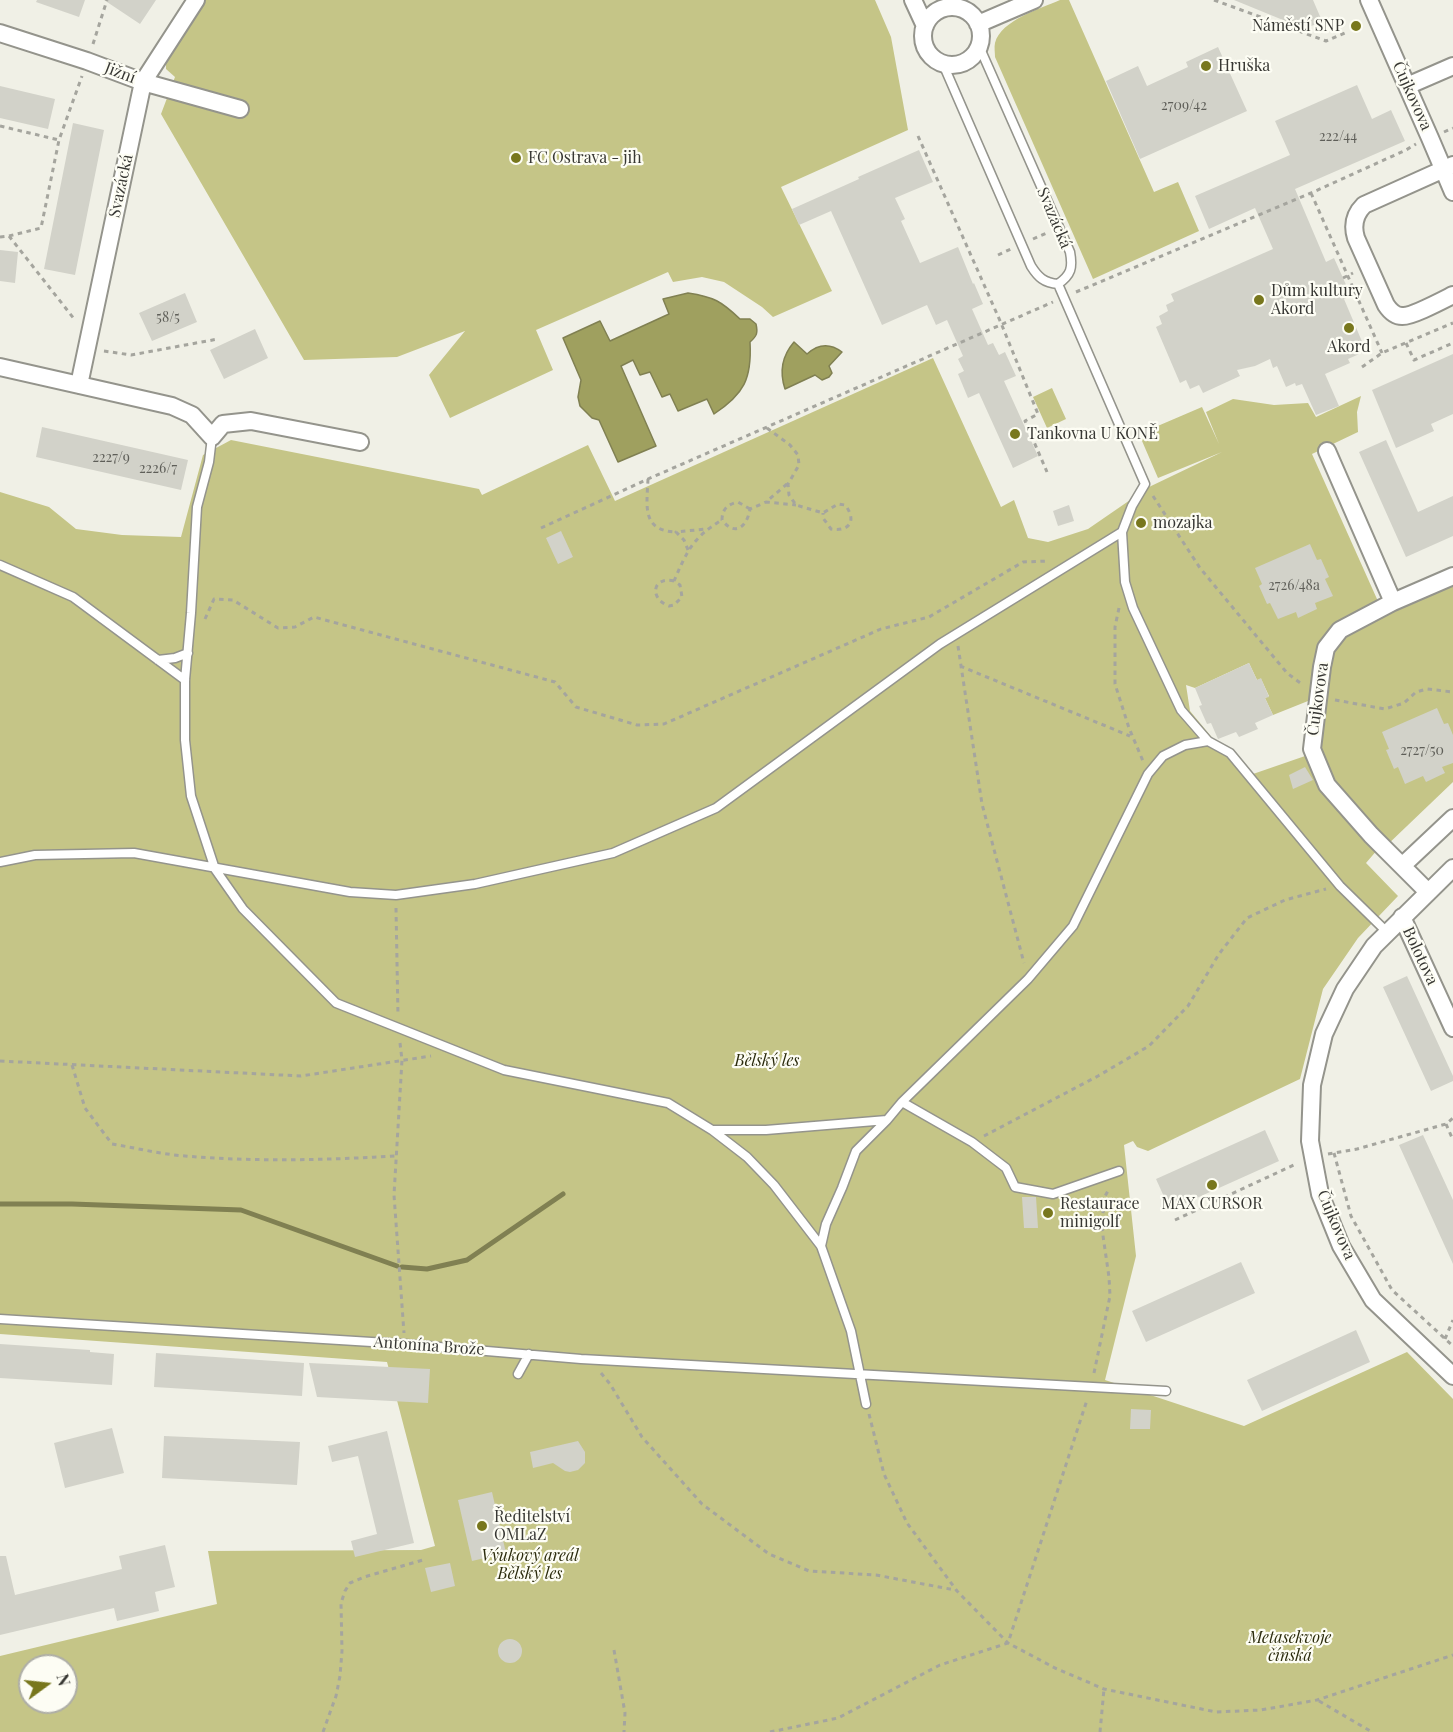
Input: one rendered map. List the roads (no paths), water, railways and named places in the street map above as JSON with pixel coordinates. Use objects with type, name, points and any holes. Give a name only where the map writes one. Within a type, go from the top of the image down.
[{"type":"street","name":"Svazácká","points":[[79,385],[144,82],[196,0]]},
{"type":"street","points":[[913,0],[925,26]]},
{"type":"street","points":[[978,24],[1034,0]]},
{"type":"street","name":"Čujkovova","points":[[1368,0],[1430,138],[1448,168],[1453,192]]},
{"type":"street","points":[[960,5],[978,24],[979,46],[964,63],[943,64],[927,51],[923,35],[925,26],[928,20],[940,10],[960,5]]},
{"type":"street","name":"Jižní","points":[[0,33],[144,82],[240,109]]},
{"type":"street","points":[[1407,86],[1453,66]]},
{"type":"street","points":[[1448,168],[1364,205],[1355,220],[1354,232],[1386,305],[1394,314],[1407,316],[1453,295]]},
{"type":"street","points":[[0,367],[172,406],[192,415],[212,437],[223,424],[251,421],[360,442]]},
{"type":"street","points":[[1327,452],[1393,602]]},
{"type":"street","name":"Čujkovova","points":[[1428,892],[1371,835],[1327,785],[1312,749],[1326,648],[1340,630],[1393,602],[1453,576]]},
{"type":"street","points":[[1402,866],[1453,818]]},
{"type":"street","name":"Čujkovova","points":[[1453,868],[1374,946],[1346,989],[1324,1034],[1312,1085],[1310,1141],[1320,1194],[1341,1246],[1373,1300],[1453,1376]]},
{"type":"street","name":"Bolotova","points":[[1402,917],[1453,1028]]},
{"type":"lane","name":"Svazácká","points":[[979,46],[1070,252],[1072,263],[1070,273],[1058,284]]},
{"type":"lane","points":[[943,64],[1031,266],[1036,275],[1044,281],[1058,284],[1144,484],[1122,532],[1125,582],[1133,608],[1181,710],[1208,741],[1230,753],[1340,886],[1387,932]]},
{"type":"lane","points":[[212,437],[209,462],[197,507],[185,680],[185,740],[191,796],[215,868],[243,909],[336,1003],[504,1070],[668,1103],[712,1130],[747,1156],[774,1185],[821,1246],[851,1331],[866,1404]]},
{"type":"lane","points":[[0,862],[36,855],[134,853],[350,892],[396,895],[476,884],[613,853],[716,808],[940,644],[1122,532]]},
{"type":"lane","points":[[0,565],[73,597],[185,680]]},
{"type":"lane","points":[[158,660],[175,658],[188,653]]},
{"type":"lane","points":[[821,1246],[826,1224],[856,1151],[902,1102],[1028,979],[1073,926],[1148,774],[1163,756],[1185,745],[1208,741]]},
{"type":"lane","points":[[902,1102],[972,1142],[1006,1168],[1015,1187],[1053,1194],[1119,1171]]},
{"type":"lane","points":[[712,1130],[766,1130],[887,1120]]},
{"type":"lane","name":"Antonína Brože","points":[[0,1319],[404,1344],[590,1359],[1166,1391]]},
{"type":"lane","points":[[518,1374],[529,1354]]},
{"type":"waterway","points":[[402,1267],[427,1269],[467,1260],[563,1194]]},
{"type":"waterway","points":[[0,1204],[241,1210],[397,1266]]},
{"type":"place","name":"Náměstí SNP","points":[[1356,26]]},
{"type":"place","name":"Hruška","points":[[1206,66]]},
{"type":"place","name":"FC Ostrava - jih","points":[[516,158]]},
{"type":"place","name":"Dům kultury Akord","points":[[1259,300]]},
{"type":"place","name":"Akord","points":[[1349,328]]},
{"type":"place","name":"Tankovna U KONĚ","points":[[1015,434]]},
{"type":"place","name":"mozajka","points":[[1141,523]]},
{"type":"place","name":"MAX CURSOR","points":[[1212,1185]]},
{"type":"place","name":"Restaurace minigolf","points":[[1048,1213]]},
{"type":"place","name":"Ředitelství OMLaZ","points":[[482,1526]]},
{"type":"park label","name":"Bělský les","points":[[767,1061]]},
{"type":"park label","name":"Výukový areál Bělský les","points":[[530,1565]]},
{"type":"park label","name":"Metasekvoje čínská","points":[[1290,1647]]}]
